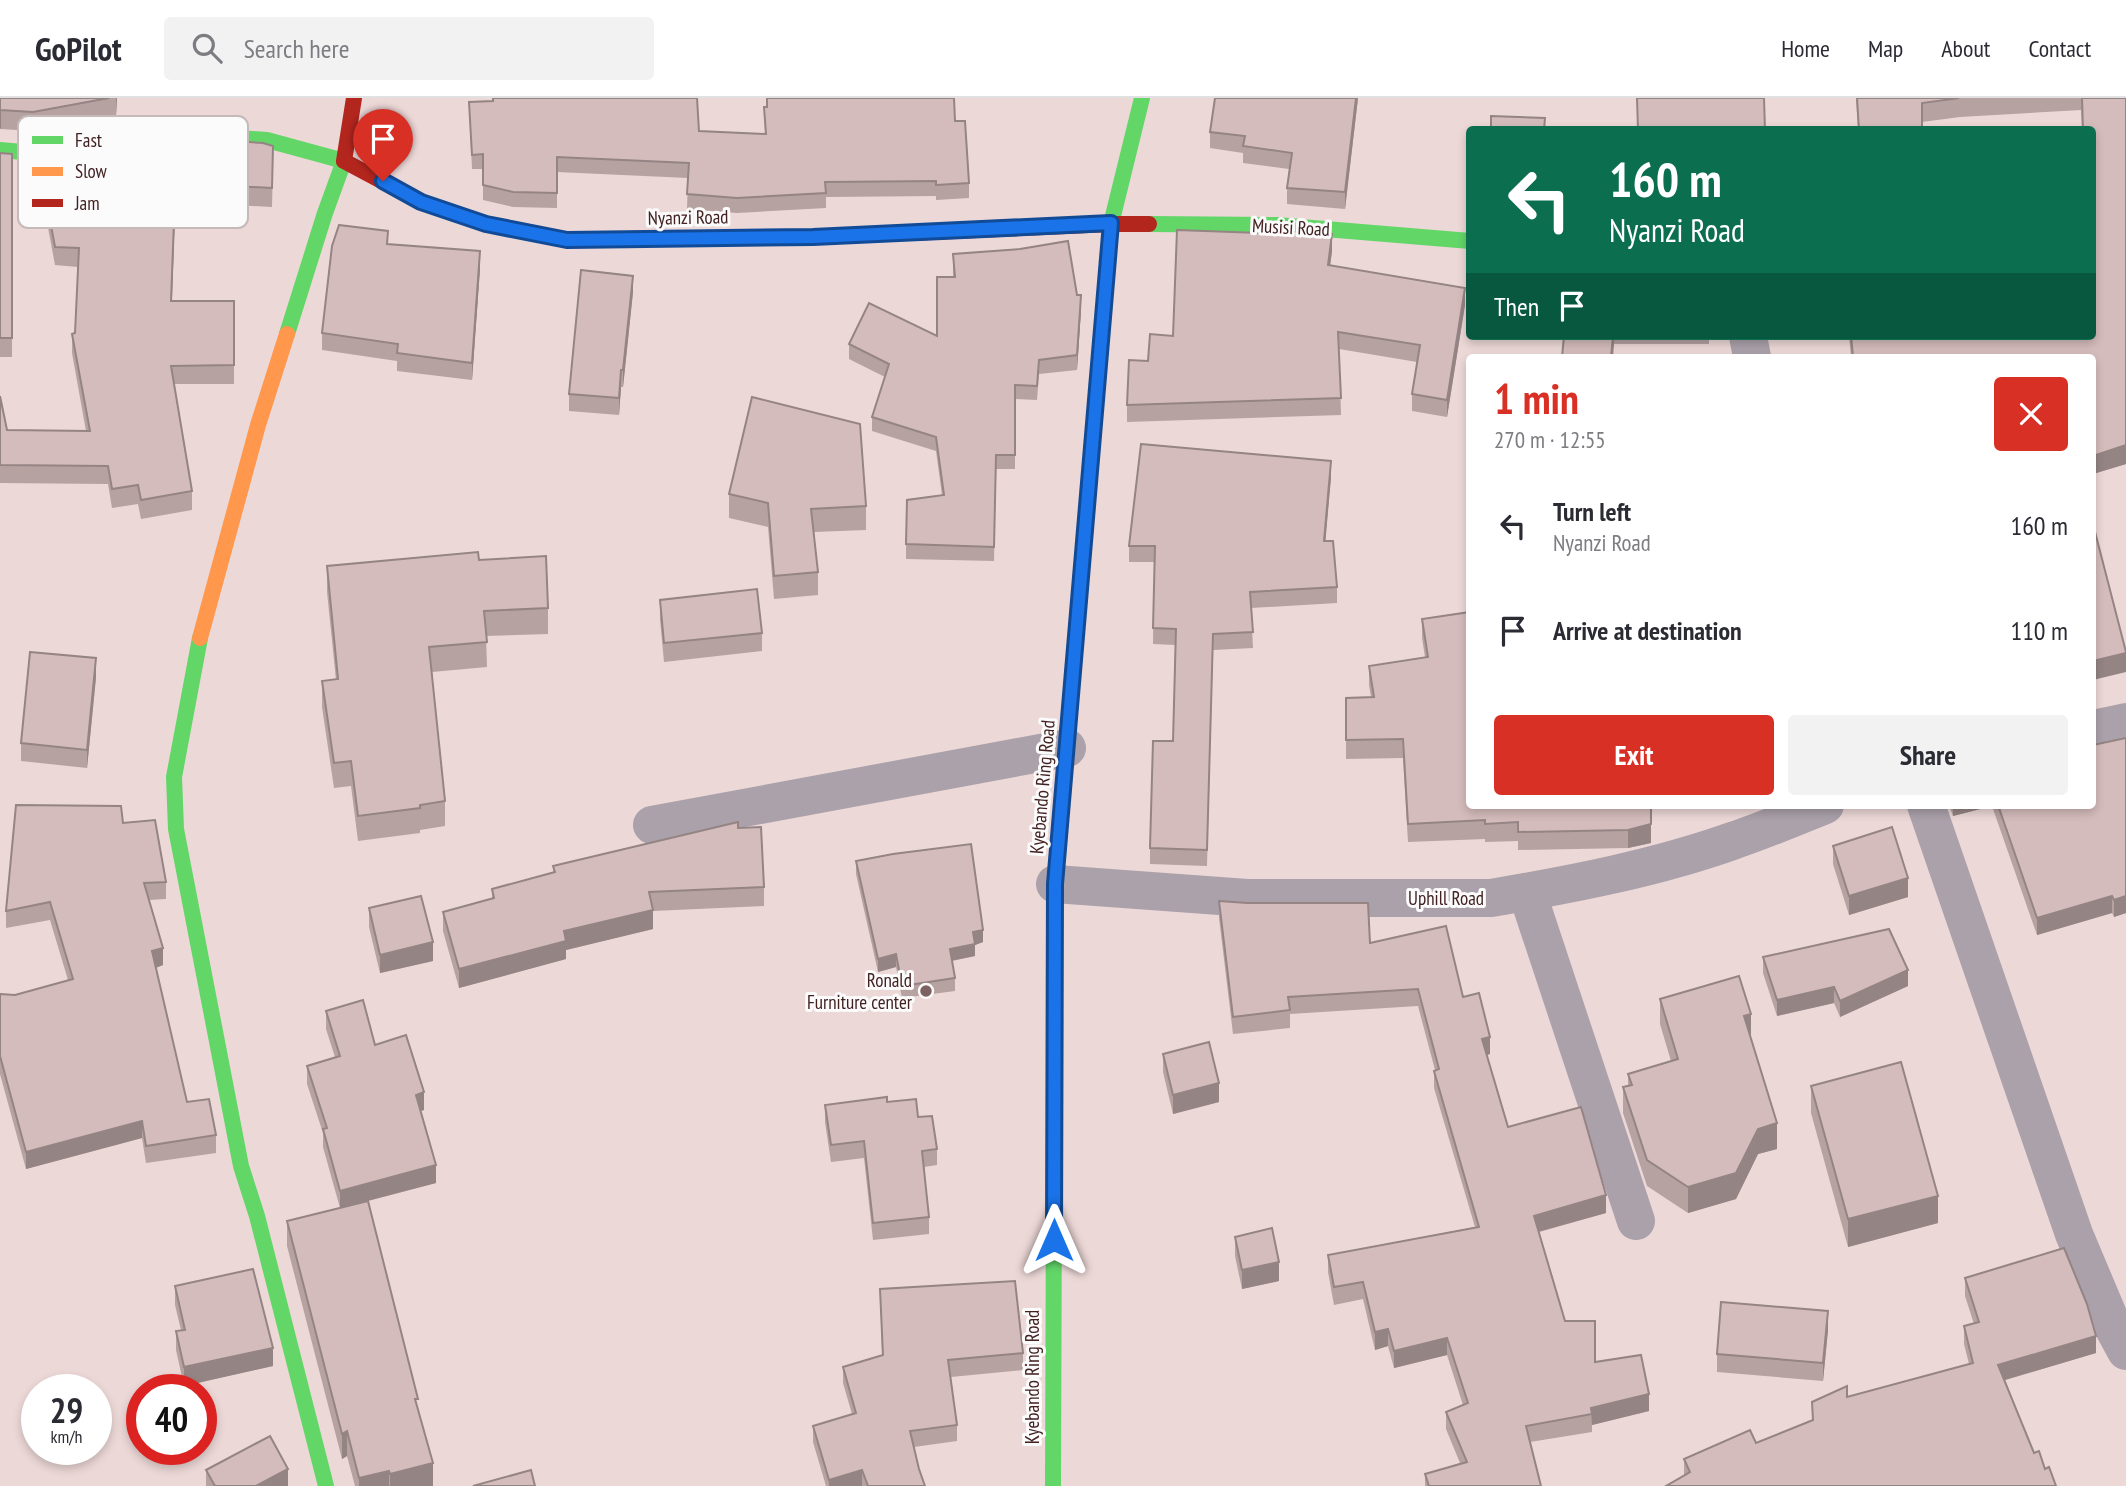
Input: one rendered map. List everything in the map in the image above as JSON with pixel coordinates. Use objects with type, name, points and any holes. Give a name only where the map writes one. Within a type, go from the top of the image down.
[{"type":"street","points":[[326,1486],[257,1216],[241,1166],[176,829],[174,777],[203,621],[258,425],[344,161],[354,98]]},
{"type":"street","name":"Kyebando Ring Road","points":[[1053,1486],[1055,884],[1111,223],[1142,98]]},
{"type":"street","name":"Nyanzi Road","points":[[248,139],[267,140],[344,161],[421,202],[486,224],[567,240],[813,237],[1111,223]]},
{"type":"street","name":"Nyanzi Road","points":[[0,150],[18,152]]},
{"type":"street","name":"Musisi Road","points":[[1111,223],[1277,225],[1466,241]]},
{"type":"street","points":[[2096,728],[2126,722]]},
{"type":"street","points":[[653,825],[1067,748]]},
{"type":"street","name":"Uphill Road","points":[[1055,884],[1247,898],[1491,898],[1663,862],[1735,840],[1812,809]]},
{"type":"street","points":[[1927,809],[2074,1234],[2113,1327],[2126,1350]]},
{"type":"street","points":[[1527,892],[1636,1221]]},
{"type":"building","points":[[0,98],[109,98],[33,112],[0,110]]},
{"type":"building","points":[[493,98],[697,98],[699,131],[766,134],[764,107],[767,107],[767,98],[954,98],[955,121],[965,121],[969,183],[936,185],[936,181],[825,182],[826,193],[737,198],[687,194],[689,163],[557,157],[557,193],[513,192],[483,185],[483,154],[472,155],[469,102],[493,101]]},
{"type":"building","points":[[1215,98],[1356,98],[1345,192],[1287,188],[1292,153],[1243,146],[1245,136],[1210,132]]},
{"type":"building","points":[[1637,98],[1764,98],[1765,126],[1638,126]]},
{"type":"building","points":[[1857,98],[1959,98],[1922,103],[1922,126],[1859,126]]},
{"type":"building","points":[[2082,98],[2126,98],[2126,445],[2096,455],[2096,354],[1853,354],[1851,340],[2096,340],[2096,126],[2083,126]]},
{"type":"building","points":[[1491,116],[1545,118],[1544,126],[1491,126]]},
{"type":"building","points":[[248,142],[273,146],[272,188],[248,187]]},
{"type":"building","points":[[0,153],[12,154],[12,338],[0,338]]},
{"type":"building","points":[[339,225],[388,231],[387,244],[480,251],[472,363],[397,353],[398,344],[322,333],[332,246]]},
{"type":"building","points":[[51,228],[174,228],[171,301],[234,301],[234,365],[171,366],[192,491],[141,500],[138,485],[112,489],[108,466],[0,465],[0,396],[7,430],[90,431],[72,334],[75,333],[79,248],[55,247]]},
{"type":"building","points":[[1177,230],[1259,233],[1259,230],[1276,230],[1332,234],[1328,265],[1465,288],[1447,400],[1412,394],[1420,345],[1338,332],[1341,398],[1127,405],[1129,360],[1148,361],[1150,334],[1173,336]]},
{"type":"building","points":[[1068,241],[1077,295],[1081,295],[1077,355],[1039,360],[1037,386],[1015,385],[1015,455],[996,455],[994,547],[906,544],[907,500],[944,495],[936,437],[872,417],[889,364],[849,344],[869,303],[937,336],[937,277],[955,277],[953,254],[1020,249]]},
{"type":"building","points":[[581,270],[633,276],[619,398],[569,394]]},
{"type":"building","points":[[1564,340],[1613,340],[1611,354],[1562,354]]},
{"type":"building","points":[[752,397],[860,424],[866,506],[811,509],[818,572],[774,576],[768,503],[729,494]]},
{"type":"building","points":[[1141,444],[1331,461],[1324,541],[1333,541],[1337,587],[1250,592],[1253,632],[1213,634],[1207,850],[1150,848],[1153,741],[1173,741],[1176,629],[1153,628],[1155,546],[1129,546]]},
{"type":"building","points":[[2096,536],[2126,653],[2096,660]]},
{"type":"building","points":[[478,552],[479,560],[546,556],[548,608],[484,611],[487,642],[429,647],[445,801],[420,805],[420,808],[358,816],[351,761],[334,763],[322,681],[338,679],[327,566]]},
{"type":"building","points":[[757,589],[762,633],[664,643],[660,600]]},
{"type":"building","points":[[1466,613],[1466,809],[1651,809],[1651,824],[1628,830],[1518,832],[1518,822],[1485,824],[1485,820],[1408,824],[1403,739],[1346,740],[1346,698],[1374,697],[1369,666],[1428,657],[1422,619]]},
{"type":"building","points":[[30,652],[96,658],[87,750],[21,743]]},
{"type":"building","points":[[2126,738],[2126,896],[2114,900],[2112,896],[2037,918],[1999,809],[2096,809],[2096,744]]},
{"type":"building","points":[[16,805],[121,806],[123,823],[155,820],[166,882],[144,883],[163,948],[152,951],[187,1102],[209,1099],[216,1135],[146,1146],[142,1121],[26,1152],[0,1056],[0,994],[15,995],[73,979],[50,902],[6,911]]},
{"type":"building","points":[[738,822],[738,828],[761,827],[764,887],[649,892],[653,910],[564,931],[566,941],[459,969],[443,912],[494,898],[492,889],[555,872],[553,866]]},
{"type":"building","points":[[1892,827],[1908,878],[1849,896],[1833,846]]},
{"type":"building","points":[[971,844],[983,930],[973,932],[975,944],[950,949],[955,978],[902,986],[896,954],[878,959],[856,861]]},
{"type":"building","points":[[421,896],[433,942],[380,955],[369,908]]},
{"type":"building","points":[[1219,901],[1368,903],[1370,943],[1446,926],[1463,997],[1479,993],[1490,1037],[1482,1039],[1508,1127],[1581,1107],[1606,1195],[1534,1216],[1565,1321],[1595,1321],[1595,1362],[1641,1355],[1649,1394],[1591,1408],[1592,1414],[1526,1426],[1541,1486],[1429,1486],[1425,1474],[1467,1462],[1446,1412],[1468,1403],[1447,1338],[1394,1351],[1388,1329],[1375,1332],[1363,1282],[1334,1287],[1328,1255],[1479,1227],[1434,1071],[1439,1069],[1418,989],[1288,997],[1290,1010],[1233,1017]]},
{"type":"building","points":[[1889,929],[1908,970],[1840,1001],[1834,987],[1777,1000],[1763,957]]},
{"type":"building","points":[[1739,976],[1751,1014],[1744,1016],[1777,1123],[1758,1129],[1736,1173],[1688,1187],[1647,1160],[1623,1087],[1632,1085],[1628,1074],[1678,1059],[1660,999]]},
{"type":"building","points":[[363,1000],[375,1045],[406,1035],[424,1092],[416,1095],[436,1165],[340,1191],[323,1129],[327,1128],[307,1066],[340,1056],[326,1011]]},
{"type":"building","points":[[1209,1042],[1219,1083],[1173,1095],[1163,1054]]},
{"type":"building","points":[[1901,1062],[1938,1196],[1848,1219],[1811,1086]]},
{"type":"building","points":[[887,1097],[887,1102],[916,1099],[918,1117],[932,1116],[937,1149],[922,1151],[929,1217],[873,1223],[864,1141],[831,1145],[825,1105]]},
{"type":"building","points":[[368,1201],[433,1463],[390,1474],[389,1471],[359,1478],[347,1431],[342,1434],[287,1221]]},
{"type":"building","points":[[1272,1228],[1279,1262],[1242,1270],[1235,1237]]},
{"type":"building","points":[[2064,1248],[2087,1304],[2096,1336],[1998,1365],[2034,1453],[2039,1451],[2045,1469],[2049,1467],[2056,1486],[1666,1486],[1690,1472],[1684,1459],[1750,1430],[1756,1443],[1813,1420],[1812,1402],[1847,1386],[1847,1397],[1973,1363],[1964,1326],[1979,1322],[1965,1278]]},
{"type":"building","points":[[253,1269],[273,1348],[184,1367],[176,1331],[185,1330],[175,1286]]},
{"type":"building","points":[[1015,1281],[1023,1353],[948,1360],[957,1425],[910,1431],[925,1486],[868,1486],[862,1470],[829,1480],[813,1426],[856,1413],[843,1367],[883,1355],[880,1289]]},
{"type":"building","points":[[1721,1302],[1828,1311],[1823,1363],[1717,1354]]},
{"type":"building","points":[[270,1436],[288,1469],[256,1486],[215,1486],[206,1470]]},
{"type":"building","points":[[531,1470],[535,1486],[473,1486]]},
{"type":"traffic: fast","points":[[1096,401],[1111,224],[1142,98]]},
{"type":"traffic: fast","points":[[248,139],[267,140],[344,161],[287,334]]},
{"type":"traffic: fast","points":[[0,150],[18,152]]},
{"type":"traffic: fast","points":[[484,223],[567,240],[908,233]]},
{"type":"traffic: fast","points":[[1149,224],[1277,225],[1466,241]]},
{"type":"traffic: fast","points":[[200,638],[174,777],[176,829],[241,1166],[257,1216],[326,1486]]},
{"type":"traffic: fast","points":[[1053,1486],[1055,884],[1075,644]]},
{"type":"traffic: slow","points":[[200,638],[258,425],[287,334]]},
{"type":"traffic: slow","points":[[1075,644],[1096,401]]},
{"type":"traffic: jam","points":[[354,98],[344,161],[421,202],[484,223]]},
{"type":"traffic: jam","points":[[908,233],[1149,224]]},
{"type":"place","name":"Ronald Furniture center","points":[[926,991]]},
{"type":"route","points":[[383,181],[421,202],[486,224],[567,240],[813,237],[1111,223],[1055,884],[1054,1240]]}]
